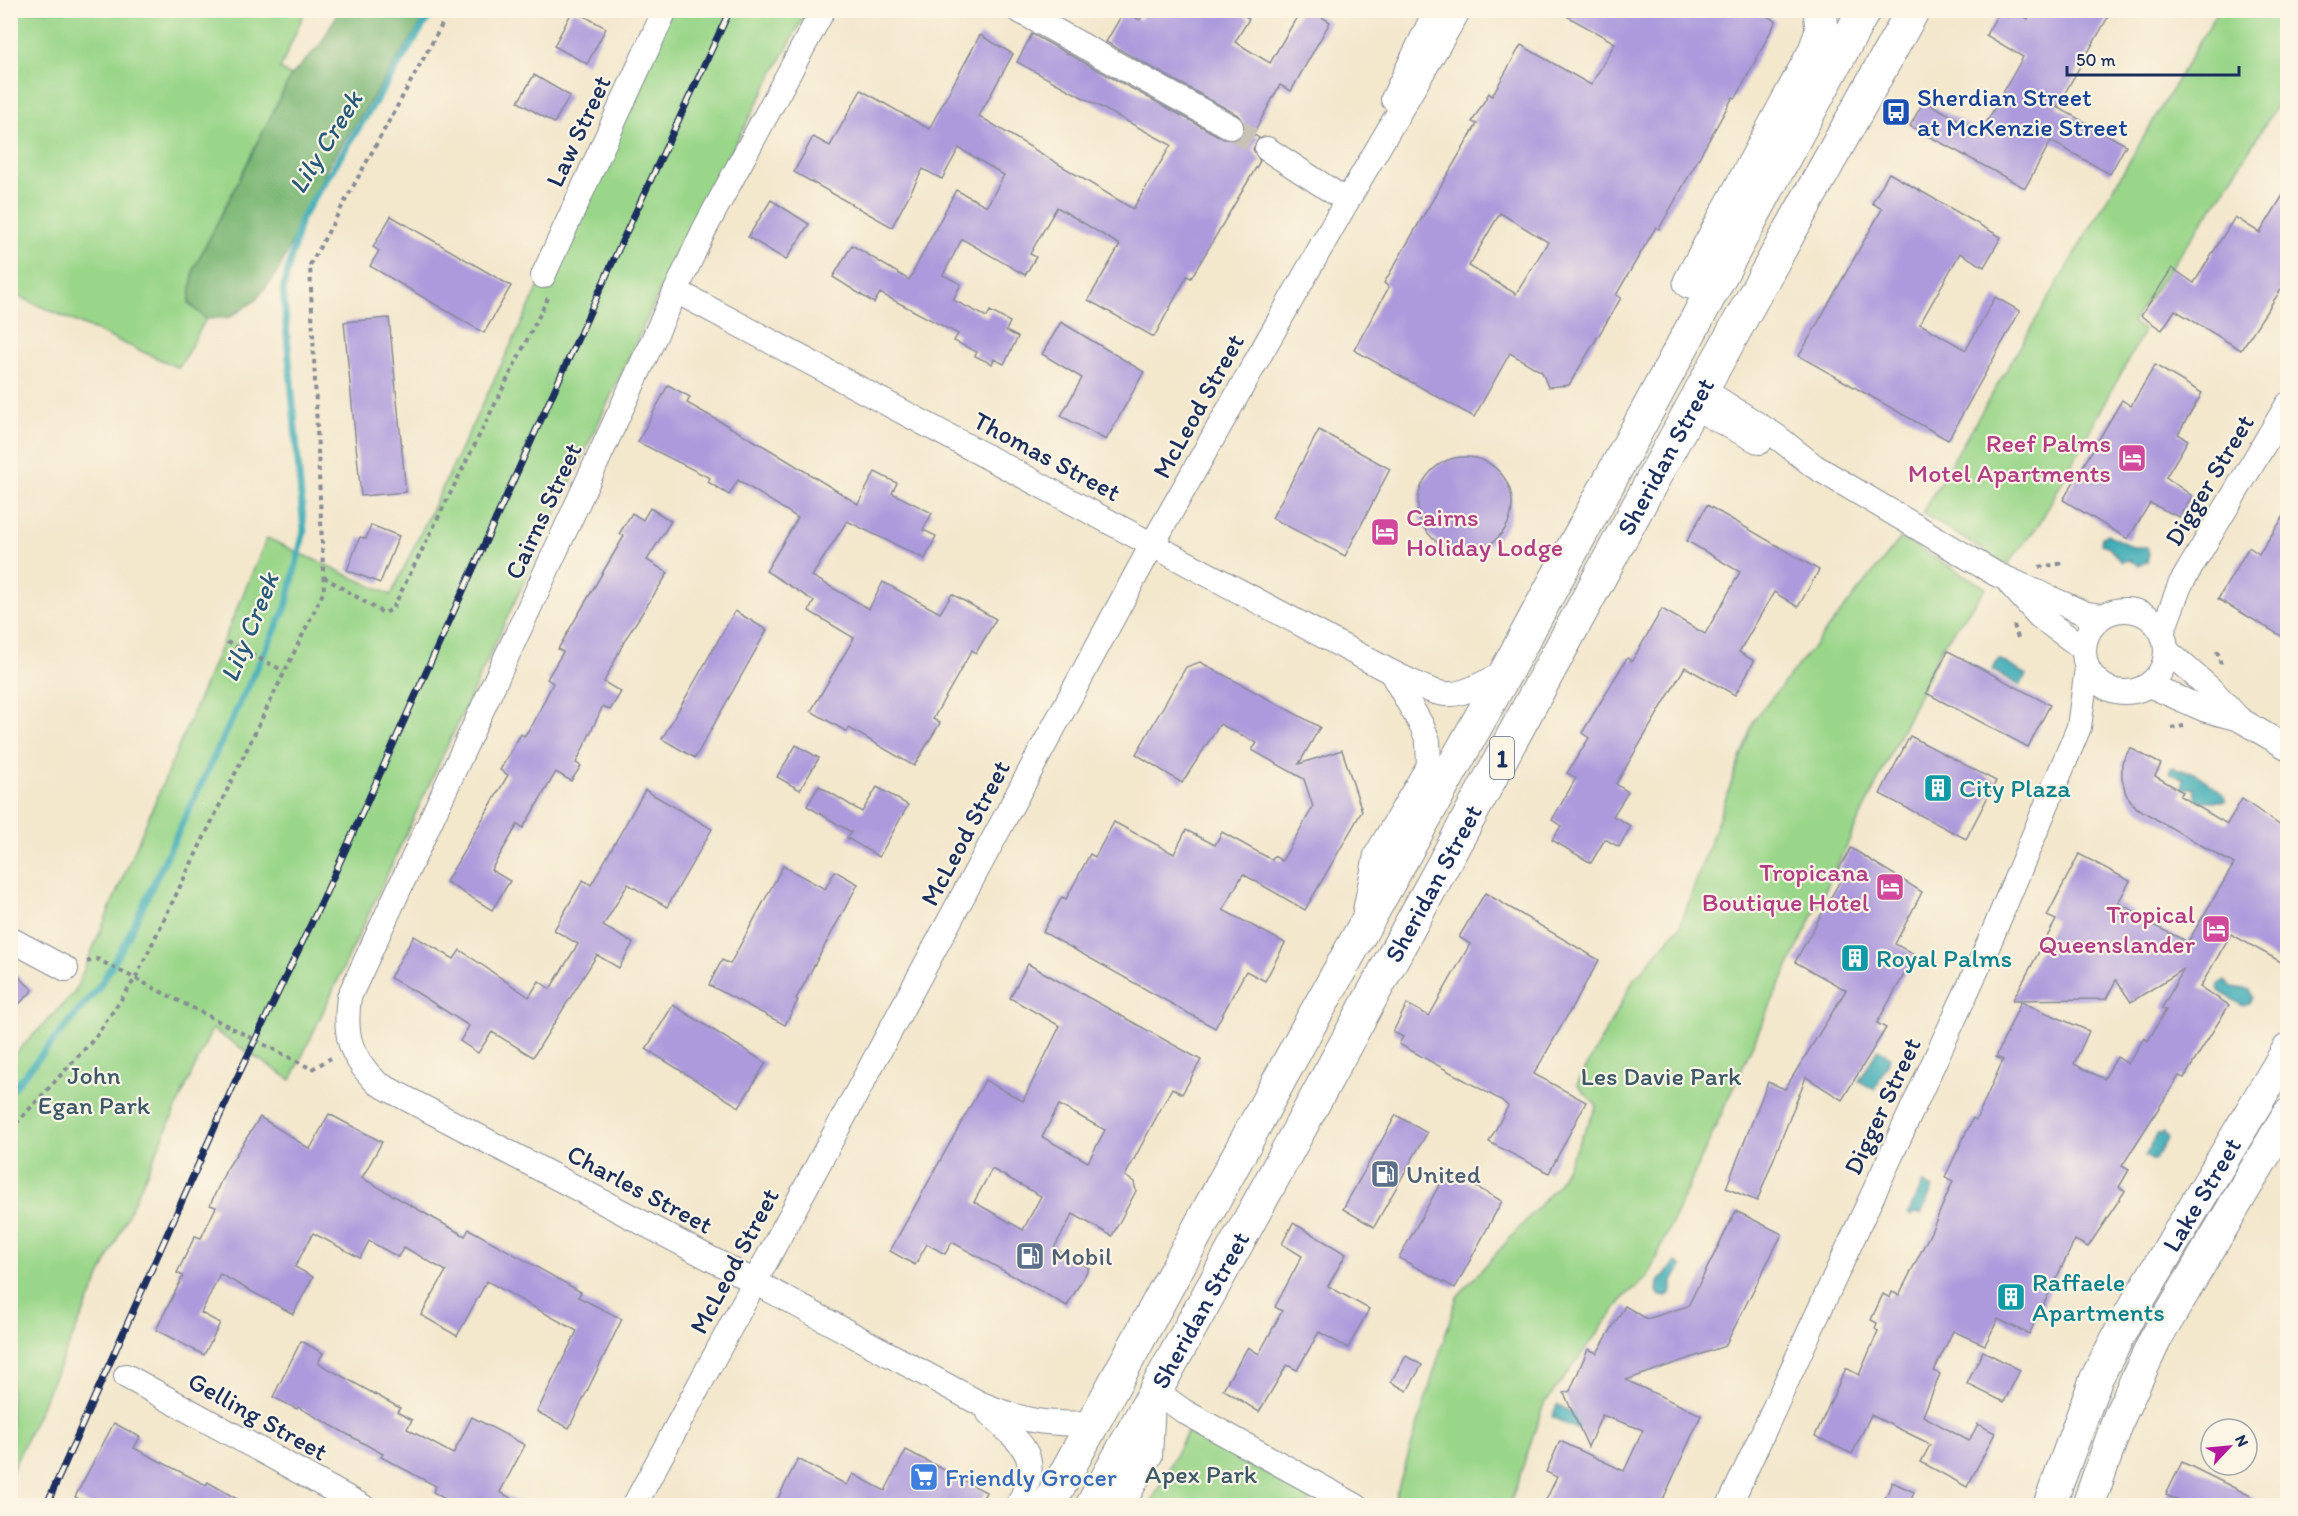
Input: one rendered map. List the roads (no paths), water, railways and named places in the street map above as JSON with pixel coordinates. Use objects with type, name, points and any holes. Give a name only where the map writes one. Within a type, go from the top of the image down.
[{"type":"highway","points":[[1697,398],[1666,372],[1668,344],[1675,314],[1815,51],[1822,30],[1820,10]]},
{"type":"highway","name":"Sheridan Street","points":[[1048,1506],[1506,672],[1666,372],[1864,10]]},
{"type":"highway","name":"Sheridan Street","points":[[1092,1506],[1154,1390],[1287,1154],[1697,398],[1912,11]]},
{"type":"main road","name":"Lake Street","points":[[2049,1506],[2096,1379],[2129,1316],[2288,1050]]},
{"type":"main road","name":"Lake Street","points":[[2088,1506],[2120,1415],[2155,1340],[2288,1115]]},
{"type":"street","name":"Law Street","points":[[543,276],[665,10]]},
{"type":"street","name":"Cairns Street","points":[[350,1047],[346,1017],[349,997],[723,193],[823,10]]},
{"type":"street","points":[[1018,10],[1231,127]]},
{"type":"street","name":"McLeod Street","points":[[1349,196],[1409,62],[1436,10]]},
{"type":"street","name":"McLeod Street","points":[[634,1506],[1152,545],[1349,196],[1459,10]]},
{"type":"street","points":[[1267,149],[1349,196]]},
{"type":"street","name":"Thomas Street","points":[[676,291],[1390,672],[1440,695],[1456,695],[1506,672]]},
{"type":"street","points":[[1697,398],[1776,436],[1814,466],[2006,580],[2086,614],[2102,616]]},
{"type":"street","name":"Digger Street","points":[[2164,642],[2180,585],[2288,404]]},
{"type":"street","points":[[2006,580],[2039,616],[2085,658],[2103,686],[2126,692],[2149,685],[2158,675],[2164,663],[2164,642]]},
{"type":"street","name":"Digger Street","points":[[2134,610],[2154,603],[2180,585]]},
{"type":"street","points":[[2085,658],[2086,636],[2102,616],[2112,611],[2134,610],[2156,623],[2164,642],[2239,719]]},
{"type":"street","name":"Digger Street","points":[[1729,1506],[1989,943],[2079,727],[2085,658]]},
{"type":"street","points":[[1360,935],[1376,855],[1429,765],[1428,741],[1422,726],[1390,672]]},
{"type":"street","points":[[2149,685],[2206,710],[2239,719],[2288,748]]},
{"type":"street","name":"Digger Street","points":[[2079,727],[2105,701],[2126,692]]},
{"type":"street","points":[[10,939],[66,969]]},
{"type":"street","name":"Charles Street","points":[[350,1047],[363,1068],[377,1083],[979,1403],[1016,1419],[1052,1424],[1092,1423]]},
{"type":"street","name":"Gelling Street","points":[[126,1376],[362,1506]]},
{"type":"street","points":[[1122,1506],[1150,1456],[1154,1390]]},
{"type":"street","points":[[1154,1390],[1185,1412],[1356,1506]]},
{"type":"street","name":"Charles Street","points":[[979,1403],[1025,1447],[1031,1474],[1018,1506]]},
{"type":"water","points":[[2107,534],[2132,547],[2147,547],[2149,554],[2147,562],[2138,565],[2129,560],[2122,562],[2107,546],[2101,544],[2102,537]]},
{"type":"water","points":[[1999,659],[2026,675],[2020,686],[1992,670]]},
{"type":"water","points":[[2174,767],[2203,778],[2225,796],[2225,801],[2197,801],[2194,788],[2182,789],[2184,778],[2170,774],[2170,769]]},
{"type":"water","points":[[2225,980],[2232,987],[2250,990],[2252,998],[2249,1004],[2243,1006],[2219,991],[2218,985]]},
{"type":"water","points":[[1878,1049],[1890,1057],[1875,1090],[1859,1081]]},
{"type":"water","points":[[2163,1132],[2167,1139],[2154,1161],[2145,1156],[2158,1133],[2161,1135]]},
{"type":"water","points":[[1923,1183],[1933,1188],[1921,1214],[1913,1213],[1911,1216],[1908,1214]]},
{"type":"water","points":[[1676,1262],[1682,1267],[1672,1282],[1672,1292],[1667,1296],[1660,1296],[1657,1291],[1658,1282]]},
{"type":"water","points":[[1557,1405],[1581,1417],[1582,1422],[1578,1430],[1552,1417]]},
{"type":"waterway","name":"Lily Creek","points":[[10,1092],[99,987],[126,941],[286,607],[304,531],[283,289],[301,219],[433,10]]},
{"type":"tunnel","points":[[1231,127],[1267,149]]},
{"type":"railway","points":[[46,1506],[235,1082],[323,899],[624,237],[730,10]]},
{"type":"place","name":"Sherdian Street at McKenzie Street","points":[[1896,112]]},
{"type":"place","name":"Reef Palms Motel Apartments","points":[[2132,458]]},
{"type":"place","name":"Cairns Holiday Lodge","points":[[1385,532]]},
{"type":"place","name":"City Plaza","points":[[1938,788]]},
{"type":"place","name":"Tropicana Boutique Hotel","points":[[1890,887]]},
{"type":"place","name":"Tropical Queenslander","points":[[2216,929]]},
{"type":"place","name":"Royal Palms","points":[[1855,958]]},
{"type":"place","name":"United","points":[[1385,1174]]},
{"type":"place","name":"Mobil","points":[[1030,1256]]},
{"type":"place","name":"Raffaele Apartments","points":[[2011,1297]]},
{"type":"place","name":"Friendly Grocer","points":[[924,1477]]},
{"type":"park label","name":"Les Davie Park","points":[[1661,1076]]},
{"type":"park label","name":"John Egan Park","points":[[94,1090]]},
{"type":"park label","name":"Apex Park","points":[[1201,1474]]}]
